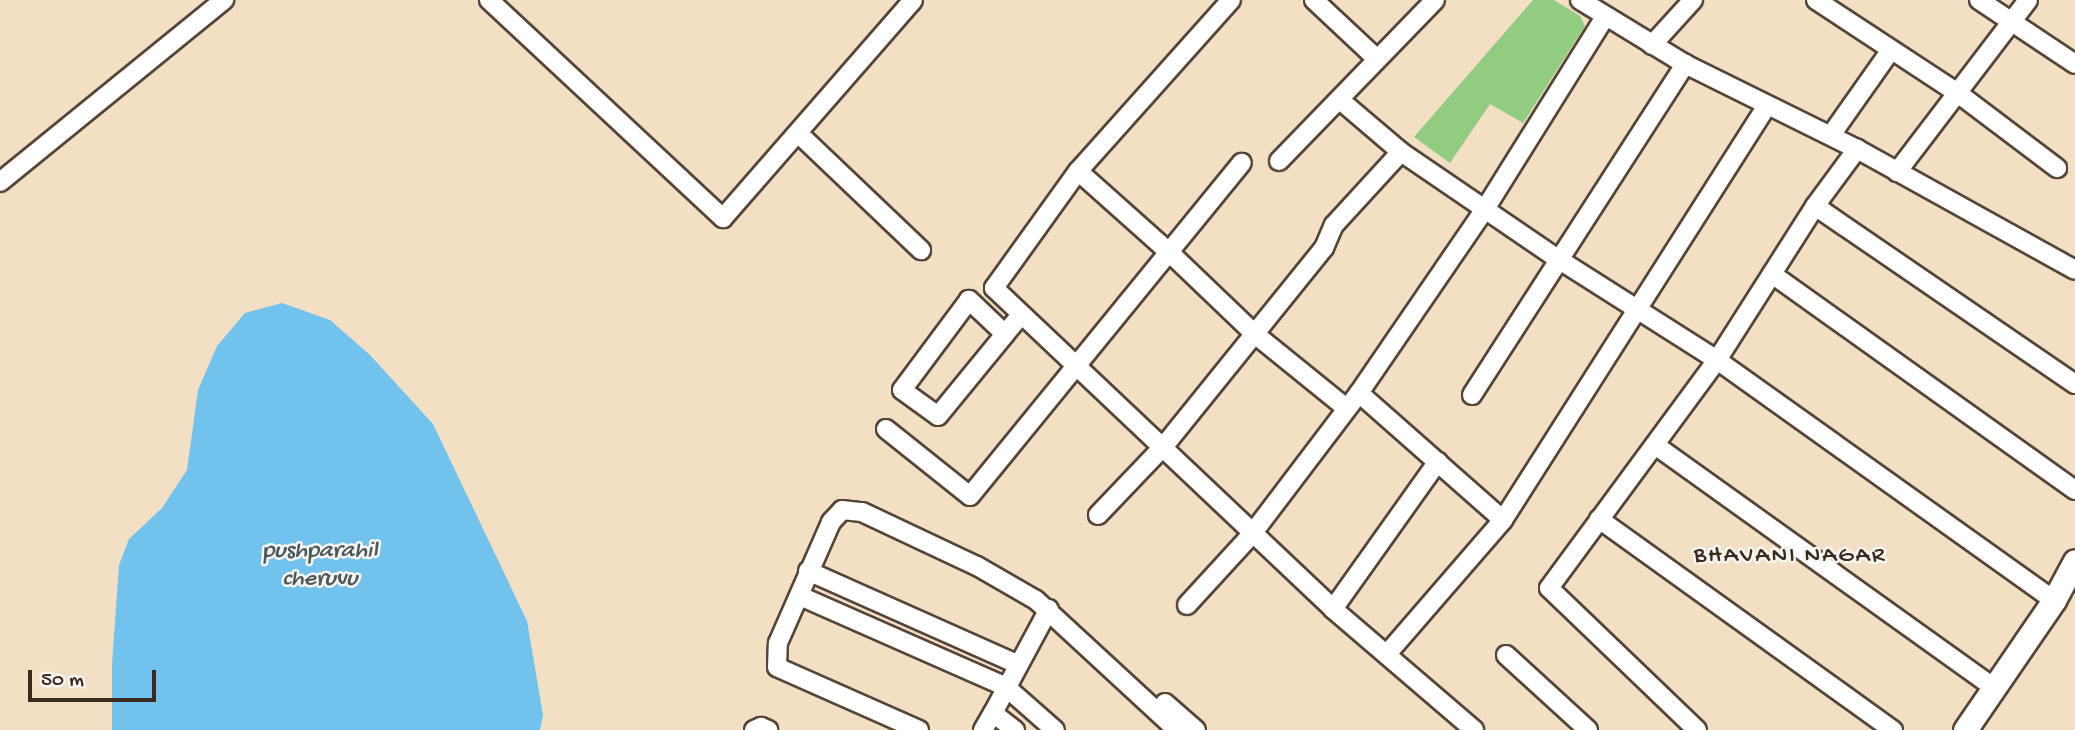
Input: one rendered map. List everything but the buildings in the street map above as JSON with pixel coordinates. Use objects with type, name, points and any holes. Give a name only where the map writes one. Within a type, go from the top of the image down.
[{"type":"street","points":[[0,182],[224,0]]},
{"type":"street","points":[[489,0],[723,218],[913,0]]},
{"type":"street","points":[[1231,0],[1077,171],[993,288],[1164,446],[1252,534],[1333,609],[1474,730]]},
{"type":"street","points":[[1314,0],[1376,58]]},
{"type":"street","points":[[1279,161],[1435,0]]},
{"type":"street","points":[[1580,0],[1605,18],[1685,64],[1831,135],[2075,270]]},
{"type":"street","points":[[1652,45],[1693,0]]},
{"type":"street","points":[[1816,0],[1959,94],[2057,168]]},
{"type":"street","points":[[1979,0],[2075,64]]},
{"type":"street","points":[[1897,172],[2028,0]]},
{"type":"street","points":[[1187,605],[1252,534],[1345,407],[1359,393],[1485,209],[1605,18]]},
{"type":"street","points":[[1831,135],[1891,50]]},
{"type":"street","points":[[1472,396],[1685,64]]},
{"type":"street","points":[[1340,100],[1402,152],[1558,259],[1717,360],[2054,600]]},
{"type":"street","points":[[1387,654],[1503,520],[1767,106]]},
{"type":"street","points":[[797,133],[921,250]]},
{"type":"street","points":[[1687,726],[1549,588],[1717,360],[1815,206],[1857,149]]},
{"type":"street","points":[[1098,515],[1164,446],[1324,248],[1334,225],[1402,152]]},
{"type":"street","points":[[886,429],[970,496],[1242,163]]},
{"type":"street","points":[[1077,171],[1169,252],[1256,335],[1345,407]]},
{"type":"street","points":[[1815,206],[2075,384]]},
{"type":"street","points":[[1772,274],[2075,490]]},
{"type":"street","points":[[1005,334],[969,300],[902,390],[938,416],[1021,315]]},
{"type":"street","points":[[1359,393],[1503,520]]},
{"type":"street","points":[[1655,444],[1994,688]]},
{"type":"street","points":[[1333,609],[1437,461]]},
{"type":"street","points":[[919,730],[777,667],[778,643],[831,522],[842,510],[862,512],[977,566],[1049,609],[1177,730]]},
{"type":"street","points":[[1598,519],[1893,730]]},
{"type":"street","points":[[1965,730],[2054,600],[2075,561]]},
{"type":"street","points":[[808,571],[1017,664]]},
{"type":"street","points":[[800,596],[1006,687],[1055,730]]},
{"type":"street","points":[[983,730],[1049,609]]},
{"type":"street","points":[[1506,655],[1588,730]]},
{"type":"street","points":[[1157,696],[1196,730]]},
{"type":"street","points":[[874,711],[873,720],[890,730]]},
{"type":"street","points":[[993,713],[1015,730]]},
{"type":"street","points":[[754,730],[761,727],[768,730]]},
{"type":"green space","points":[[1533,0],[1554,0],[1580,16],[1585,26],[1523,123],[1490,104],[1450,163],[1414,137]]},
{"type":"water","name":"pushparahil cheruvu","points":[[282,303],[330,320],[370,355],[433,424],[527,621],[543,715],[540,730],[112,730],[112,664],[119,565],[129,539],[162,508],[187,470],[198,390],[217,346],[245,313]]},
{"type":"district","name":"BHAVANI NAGAR","points":[[1790,557]]}]
